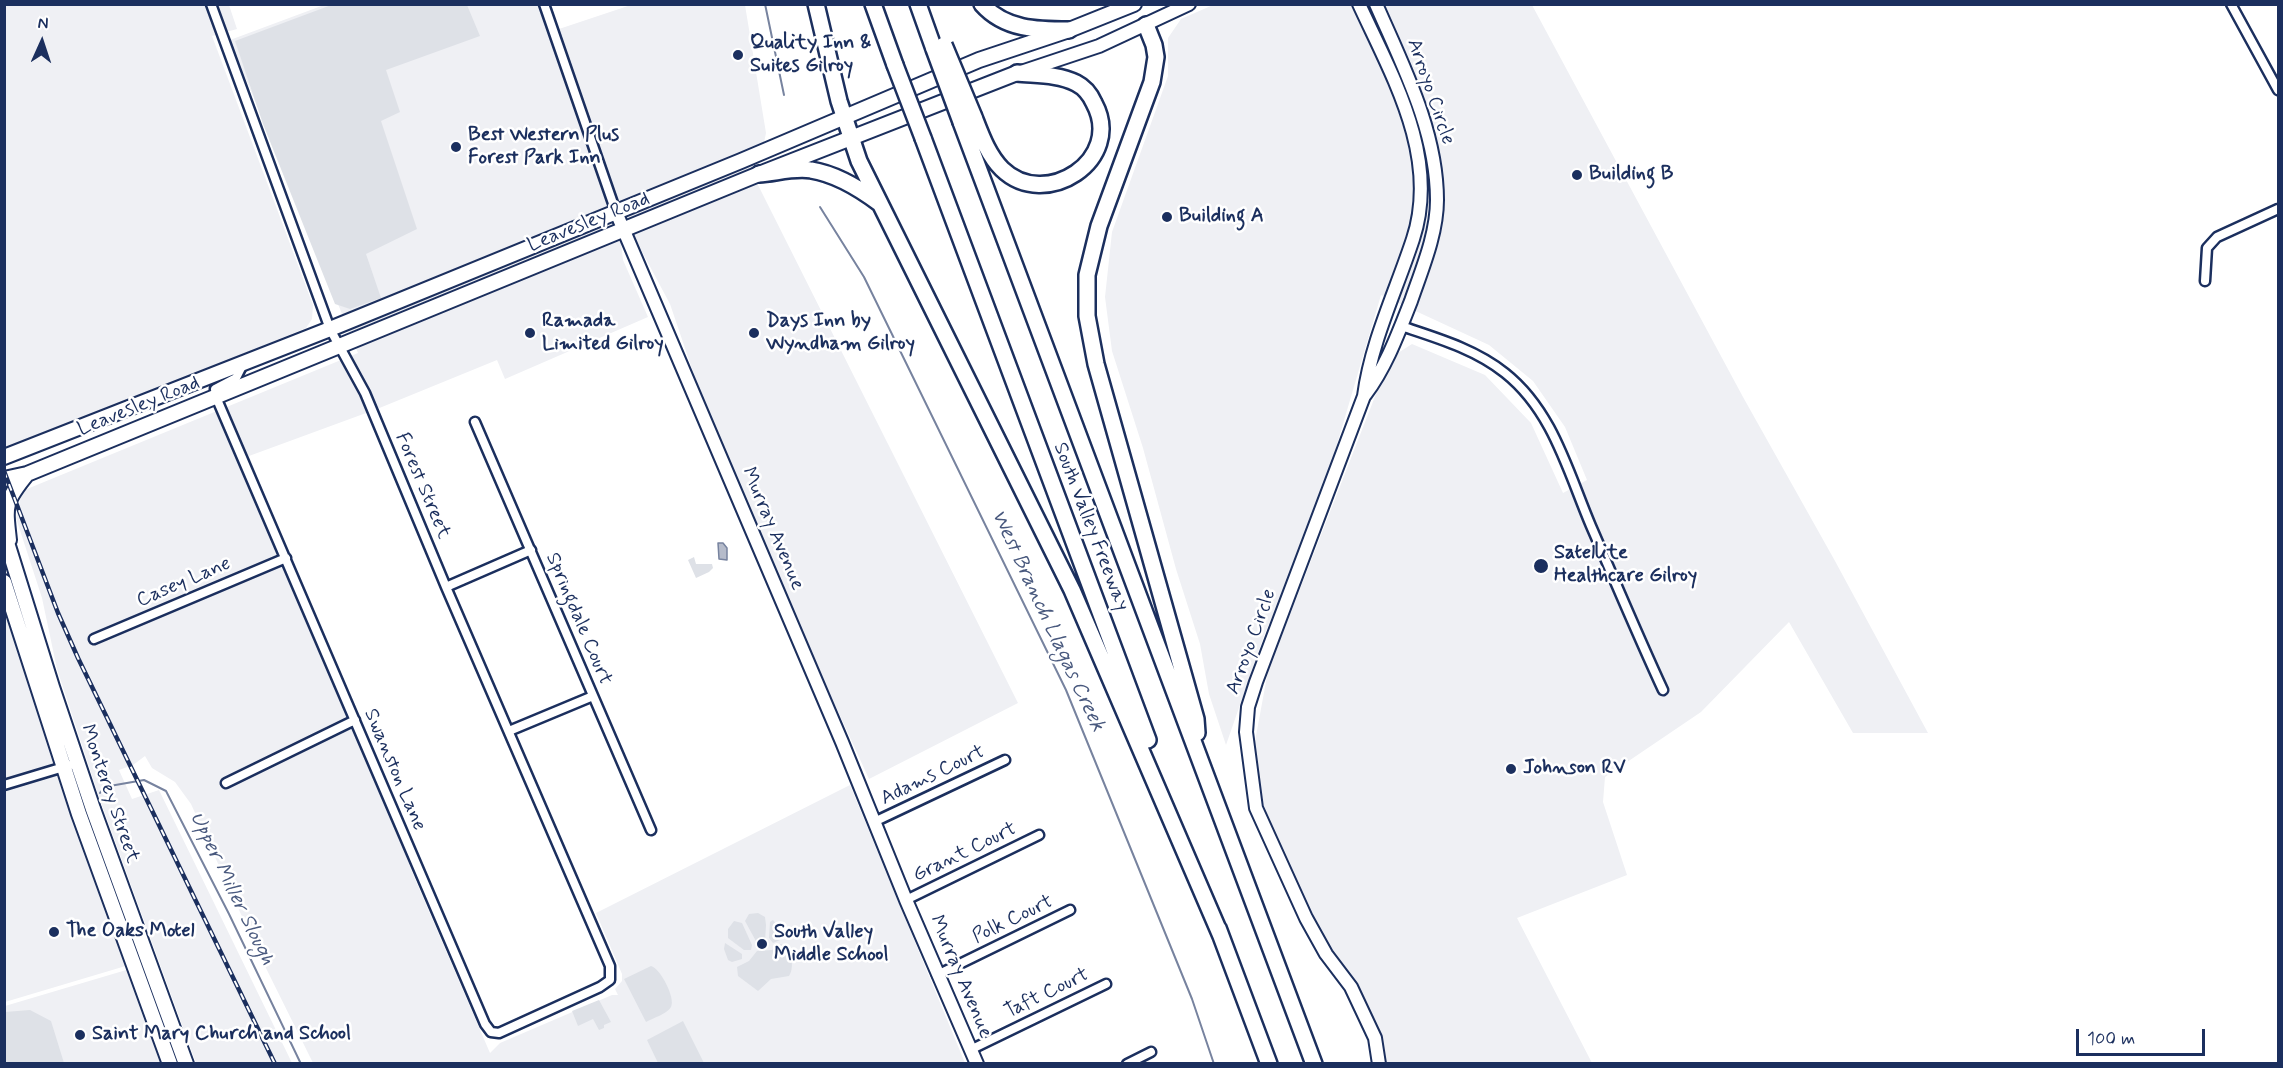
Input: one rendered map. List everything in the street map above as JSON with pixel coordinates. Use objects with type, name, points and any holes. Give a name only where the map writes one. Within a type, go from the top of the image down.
[{"type":"highway","points":[[816,4],[843,116],[859,161],[1076,598],[1221,936]]},
{"type":"highway","name":"South Valley Freeway","points":[[873,4],[1269,1064]]},
{"type":"highway","name":"South Valley Freeway","points":[[918,4],[939,47],[967,119],[1200,760],[1314,1064]]},
{"type":"highway","points":[[924,4],[939,47]]},
{"type":"highway","points":[[982,4],[1004,21],[1022,27],[1069,30]]},
{"type":"highway","points":[[1146,25],[1156,57],[1153,76],[1094,242],[1087,275],[1087,316],[1098,374],[1196,719],[1200,760]]},
{"type":"highway","points":[[967,119],[995,161],[1004,171],[1020,181],[1039,184],[1064,179],[1079,171],[1092,159],[1100,143],[1102,126],[1089,93],[1076,83],[1054,76],[1017,73]]},
{"type":"highway","points":[[759,174],[809,170],[834,176],[862,191],[881,205]]},
{"type":"main road","name":"Leavesley Road","points":[[4,457],[330,329],[979,60],[1069,30],[1136,4]]},
{"type":"main road","points":[[1136,4],[1146,25]]},
{"type":"main road","name":"Leavesley Road","points":[[4,479],[27,474],[759,174],[1017,73]]},
{"type":"main road","points":[[10,551],[6,511],[12,492],[27,474]]},
{"type":"main road","name":"Monterey Street","points":[[4,533],[52,687],[95,859],[170,1064]]},
{"type":"main road","name":"Monterey Street","points":[[4,582],[70,765],[186,1064]]},
{"type":"street","name":"Forest Street","points":[[211,4],[330,329],[365,393],[610,966],[611,977]]},
{"type":"street","name":"Murray Avenue","points":[[544,4],[616,212],[839,735],[937,975],[977,1064]]},
{"type":"street","name":"Leavesley Road","points":[[1017,73],[1090,50],[1189,4]]},
{"type":"street","name":"Arroyo Circle","points":[[1359,4],[1403,100],[1411,127],[1420,172],[1419,208],[1414,236],[1368,367],[1364,396],[1256,682],[1248,707],[1246,732],[1256,808],[1306,918],[1326,954],[1351,987],[1375,1038],[1379,1064]]},
{"type":"street","name":"Arroyo Circle","points":[[1364,396],[1378,377],[1401,326],[1426,259],[1437,200],[1435,168],[1424,121],[1376,4]]},
{"type":"street","points":[[2231,4],[2278,90]]},
{"type":"street","points":[[2205,281],[2207,248],[2217,237],[2278,209]]},
{"type":"street","points":[[1401,326],[1472,352],[1504,372],[1530,399],[1549,424],[1663,690]]},
{"type":"street","points":[[216,397],[215,388],[236,378],[243,364]]},
{"type":"street","name":"Swanston Lane","points":[[216,397],[485,1024],[491,1032],[499,1033],[600,987],[611,977]]},
{"type":"street","name":"Springdale Court","points":[[475,422],[651,830]]},
{"type":"street","points":[[446,587],[531,550]]},
{"type":"street","name":"Casey Lane","points":[[94,639],[286,558]]},
{"type":"street","points":[[509,732],[593,696]]},
{"type":"street","points":[[226,783],[355,720]]},
{"type":"street","name":"Adams Court","points":[[874,822],[1005,760]]},
{"type":"street","points":[[4,785],[70,765]]},
{"type":"street","name":"Grant Court","points":[[906,900],[1040,835]]},
{"type":"street","name":"Polk Court","points":[[937,975],[1070,910]]},
{"type":"street","name":"Taft Court","points":[[970,1050],[1106,984]]},
{"type":"street","points":[[1127,1064],[1151,1052]]},
{"type":"shaded area","points":[[334,4],[467,5],[480,36],[386,70],[400,112],[381,121],[417,229],[366,254],[381,298],[350,309],[335,304],[263,124],[235,41]]},
{"type":"shaded area","points":[[4,5],[229,5],[237,29],[212,36],[313,305],[312,319],[306,328],[11,449],[4,446]]},
{"type":"shaded area","points":[[324,5],[545,5],[556,30],[631,5],[745,5],[766,133],[756,181],[1018,703],[869,779],[723,460],[670,304],[616,203],[623,260],[648,317],[505,379],[497,360],[377,409],[249,456],[358,726],[412,872],[490,1053],[500,1043],[612,995],[618,995],[615,989],[622,981],[622,974],[596,913],[850,785],[965,1063],[313,1063],[259,954],[191,804],[175,782],[152,768],[145,756],[133,765],[119,770],[132,799],[159,790],[292,1063],[196,1063],[100,800],[57,669],[42,598],[16,518],[22,492],[27,489],[358,353],[230,40]]},
{"type":"shaded area","points":[[1213,5],[1532,5],[1743,397],[1928,733],[1853,733],[1789,622],[1701,712],[1605,777],[1603,802],[1627,875],[1517,918],[1592,1063],[1385,1063],[1381,1035],[1354,983],[1313,932],[1264,806],[1253,752],[1268,671],[1390,358],[1412,344],[1485,375],[1531,423],[1563,493],[1587,480],[1565,427],[1533,381],[1489,345],[1381,295],[1312,529],[1265,633],[1226,745],[1209,694],[1200,644],[1112,351],[1105,297],[1112,232],[1168,76],[1168,38],[1181,19]]},
{"type":"shaded area","points":[[694,557],[696,564],[712,564],[713,568],[696,578],[688,560]]},
{"type":"shaded area","points":[[4,601],[129,965],[5,1002],[4,1002]]},
{"type":"shaded area","points":[[758,913],[765,917],[766,925],[765,942],[761,945],[757,943],[745,921],[749,914]]},
{"type":"shaded area","points":[[773,920],[783,933],[780,940],[773,943],[769,938],[770,922]]},
{"type":"shaded area","points":[[734,921],[742,923],[752,945],[751,950],[744,950],[728,938],[728,929]]},
{"type":"shaded area","points":[[725,943],[742,954],[742,959],[732,962],[728,960],[724,949]]},
{"type":"shaded area","points":[[781,944],[788,947],[791,954],[792,966],[789,976],[771,979],[758,991],[738,976],[737,967],[749,961],[757,951],[772,950]]},
{"type":"shaded area","points":[[651,966],[659,972],[666,984],[672,1003],[666,1012],[646,1022],[624,979]]},
{"type":"shaded area","name":"Saint Mary Church and School","points":[[133,968],[166,1064],[5,1064],[5,1006]]},
{"type":"shaded area","points":[[599,1000],[611,1022],[599,1030],[593,1019],[578,1026],[572,1011]]},
{"type":"shaded area","points":[[30,1010],[51,1021],[64,1063],[5,1063],[5,1012]]},
{"type":"shaded area","points":[[683,1021],[704,1063],[658,1063],[647,1040]]},
{"type":"water","points":[[718,543],[723,543],[727,548],[727,560],[719,559]]},
{"type":"waterway","name":"West Branch Llagas Creek","points":[[765,4],[784,95]]},
{"type":"waterway","name":"West Branch Llagas Creek","points":[[820,207],[864,277],[1066,690],[1192,999],[1214,1064]]},
{"type":"waterway","name":"Upper Miller Slough","points":[[100,793],[104,787],[144,780],[166,791],[229,914],[301,1064]]},
{"type":"railway","points":[[4,471],[58,613],[78,658],[275,1064]]},
{"type":"place","name":"Quality Inn & Suites Gilroy","points":[[738,55]]},
{"type":"place","name":"Best Western Plus Forest Park Inn","points":[[456,147]]},
{"type":"place","name":"Building B","points":[[1577,175]]},
{"type":"place","name":"Building A","points":[[1167,217]]},
{"type":"place","name":"Ramada Limited Gilroy","points":[[530,333]]},
{"type":"place","name":"Days Inn by Wyndham Gilroy","points":[[754,333]]},
{"type":"place","name":"Satellite Healthcare Gilroy","points":[[1541,566]]},
{"type":"place","name":"Johnson RV","points":[[1511,769]]},
{"type":"place","name":"The Oaks Motel","points":[[54,932]]},
{"type":"place","name":"South Valley Middle School","points":[[762,944]]},
{"type":"place","name":"Saint Mary Church and School","points":[[80,1035]]}]
